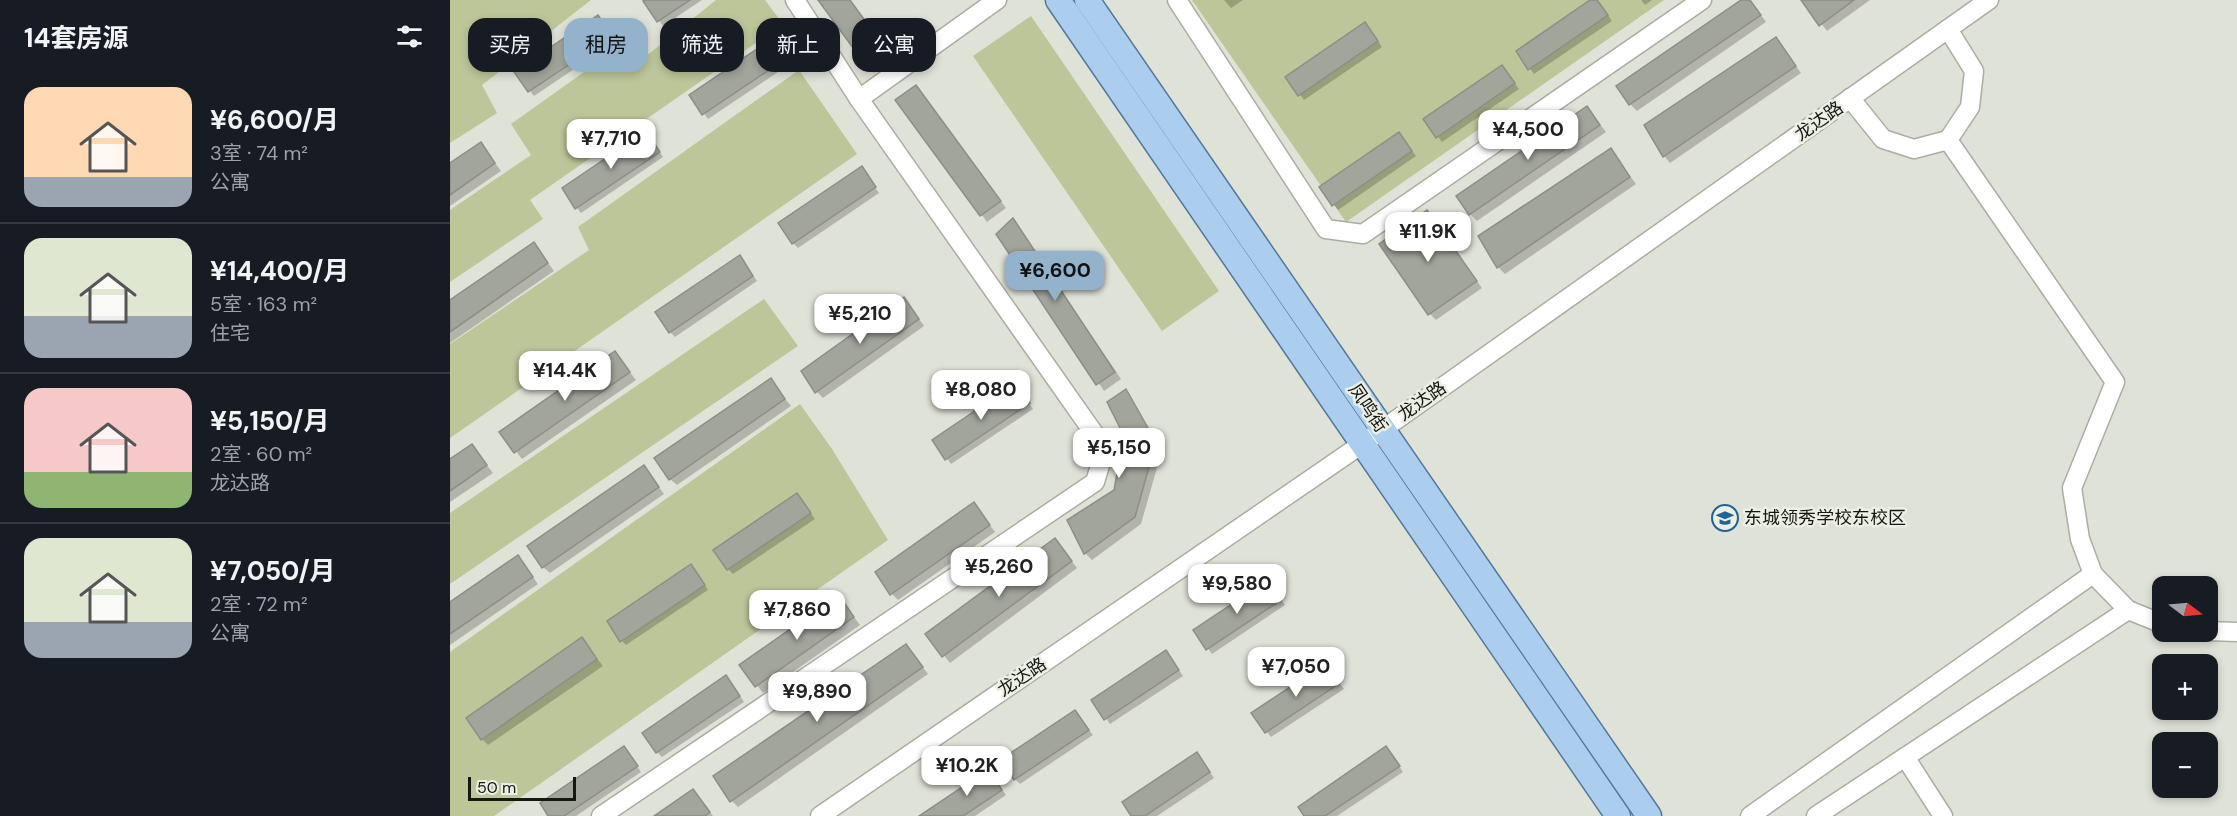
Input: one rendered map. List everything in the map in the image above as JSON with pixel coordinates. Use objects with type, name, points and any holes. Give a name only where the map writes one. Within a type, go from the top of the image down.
[{"type":"main road","name":"凤鸣街","points":[[1058,0],[1618,816]]},
{"type":"main road","name":"凤鸣街","points":[[1087,0],[1649,816]]},
{"type":"street","points":[[602,816],[1095,482],[1105,449],[859,99],[795,0]]},
{"type":"street","points":[[859,99],[997,0]]},
{"type":"street","points":[[1177,0],[1326,229],[1363,234],[1702,0]]},
{"type":"street","name":"龙达路","points":[[820,816],[1362,444],[1989,0]]},
{"type":"street","points":[[1850,98],[1883,139],[1914,148],[1948,140],[1970,107],[1974,71],[1948,29]]},
{"type":"street","points":[[1948,140],[2115,382],[2072,488],[2080,539],[2093,574],[2128,610],[2152,620]]},
{"type":"street","points":[[1750,816],[2093,574]]},
{"type":"street","points":[[1816,816],[2128,610]]},
{"type":"street","points":[[2218,631],[2237,632]]},
{"type":"street","points":[[1905,757],[1943,816]]},
{"type":"green space","points":[[450,0],[591,0],[568,18],[564,18],[564,21],[552,30],[552,18],[468,18],[468,72],[499,72],[482,85],[497,113],[450,143]]},
{"type":"green space","points":[[716,0],[765,0],[778,18],[756,18],[756,43],[744,51],[744,18],[694,18]]},
{"type":"green space","points":[[1192,0],[1664,0],[1346,222]]},
{"type":"green space","points":[[1031,16],[1219,291],[1162,331],[973,56]]},
{"type":"green space","points":[[660,45],[660,72],[714,72],[530,200],[543,219],[450,282],[450,210],[531,155],[511,124],[584,72],[648,72],[648,55]]},
{"type":"green space","points":[[796,72],[800,72],[857,154],[450,438],[450,344],[589,250],[578,227]]},
{"type":"green space","points":[[764,299],[798,346],[450,584],[450,513]]},
{"type":"green space","points":[[800,404],[832,449],[888,540],[494,816],[450,816],[450,652]]},
{"type":"building","points":[[646,0],[690,0],[657,22],[643,1]]},
{"type":"building","points":[[818,0],[850,0],[863,18],[852,18],[852,46],[840,30],[840,18],[831,18]]},
{"type":"building","points":[[1590,0],[1597,0],[1608,15],[1528,70],[1516,51]]},
{"type":"building","points":[[1741,0],[1750,0],[1761,15],[1629,105],[1616,86]]},
{"type":"building","points":[[1801,0],[1854,0],[1819,26]]},
{"type":"building","points":[[1365,22],[1378,41],[1298,96],[1285,77]]},
{"type":"building","points":[[1776,37],[1796,66],[1663,157],[1644,125]]},
{"type":"building","points":[[564,38],[564,68],[528,92],[514,72],[552,72],[552,46]]},
{"type":"building","points":[[756,50],[756,72],[766,72],[702,115],[689,95],[723,72],[744,72],[744,58]]},
{"type":"building","points":[[1502,65],[1515,83],[1436,138],[1423,119]]},
{"type":"building","points":[[916,85],[1001,201],[980,216],[895,100]]},
{"type":"building","points":[[1587,106],[1600,125],[1469,215],[1456,196]]},
{"type":"building","points":[[646,131],[660,152],[575,209],[562,188]]},
{"type":"building","points":[[1399,132],[1412,151],[1332,206],[1319,187]]},
{"type":"building","points":[[481,142],[495,163],[450,195],[450,163]]},
{"type":"building","points":[[1611,148],[1630,177],[1497,268],[1478,236]]},
{"type":"building","points":[[862,166],[876,187],[792,244],[778,223]]},
{"type":"building","points":[[1427,210],[1477,281],[1428,315],[1379,244]]},
{"type":"building","points":[[1013,218],[1115,372],[1096,385],[996,234]]},
{"type":"building","points":[[534,242],[548,263],[450,332],[450,300]]},
{"type":"building","points":[[740,255],[753,276],[669,333],[655,312]]},
{"type":"building","points":[[904,297],[919,319],[815,393],[801,371]]},
{"type":"building","points":[[615,351],[630,372],[514,453],[499,432]]},
{"type":"building","points":[[771,378],[785,399],[669,480],[654,458]]},
{"type":"building","points":[[1016,383],[1030,403],[945,460],[932,440]]},
{"type":"building","points":[[1126,389],[1156,442],[1135,517],[1084,554],[1067,520],[1114,490],[1124,436],[1107,402]]},
{"type":"building","points":[[472,444],[487,465],[450,491],[450,459]]},
{"type":"building","points":[[644,465],[659,487],[542,568],[527,546]]},
{"type":"building","points":[[797,493],[811,513],[727,570],[713,550]]},
{"type":"building","points":[[974,502],[990,525],[890,595],[875,572]]},
{"type":"building","points":[[1055,538],[1072,561],[942,657],[925,634]]},
{"type":"building","points":[[518,555],[533,577],[450,634],[450,602]]},
{"type":"building","points":[[691,564],[705,585],[620,642],[607,621]]},
{"type":"building","points":[[1268,580],[1281,600],[1206,650],[1193,630]]},
{"type":"building","points":[[839,595],[854,617],[755,687],[739,665]]},
{"type":"building","points":[[582,637],[597,659],[481,740],[466,718]]},
{"type":"building","points":[[906,644],[923,667],[730,802],[713,776]]},
{"type":"building","points":[[1166,650],[1179,670],[1104,720],[1091,700]]},
{"type":"building","points":[[1326,663],[1340,683],[1265,733],[1251,713]]},
{"type":"building","points":[[726,675],[740,696],[656,753],[642,733]]},
{"type":"building","points":[[1075,710],[1089,730],[1014,780],[1000,760]]},
{"type":"building","points":[[624,746],[638,766],[564,816],[548,816],[540,803]]},
{"type":"building","points":[[1386,746],[1400,766],[1325,816],[1304,816],[1298,807]]},
{"type":"building","points":[[1197,752],[1210,772],[1145,816],[1131,816],[1122,802]]},
{"type":"building","points":[[989,769],[1002,790],[963,816],[919,816]]},
{"type":"building","points":[[693,789],[710,812],[705,816],[654,816]]},
{"type":"place","name":"东城领秀学校东校区","points":[[1725,518]]}]
